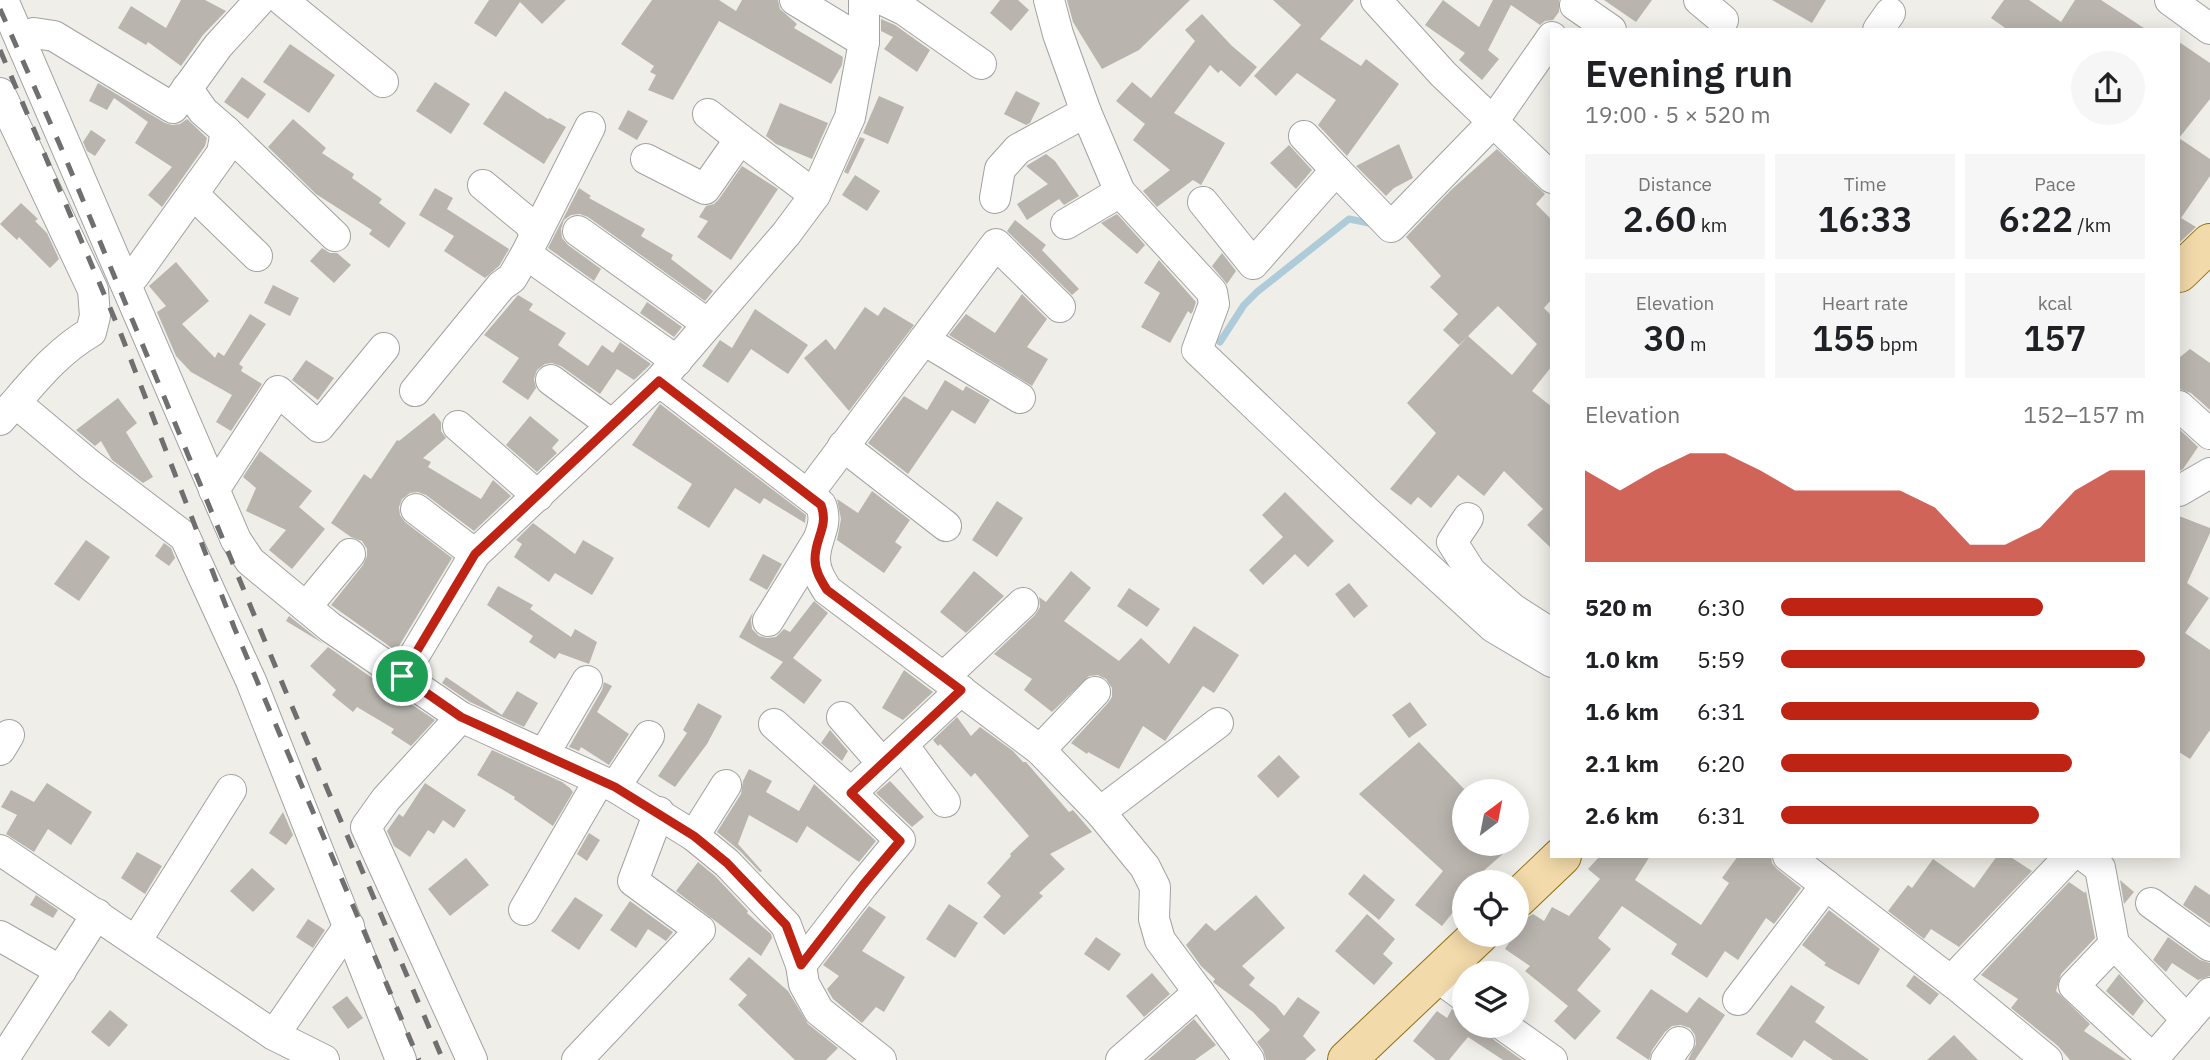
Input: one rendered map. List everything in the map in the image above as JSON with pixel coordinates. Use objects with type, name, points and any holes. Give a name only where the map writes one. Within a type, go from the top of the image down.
[{"type":"main road","points":[[2180,272],[2210,243]]},
{"type":"main road","points":[[1529,888],[1560,858]]},
{"type":"main road","points":[[1347,1060],[1450,987],[1473,947]]},
{"type":"street","points":[[3,0],[236,540],[250,561],[306,607],[461,717],[607,784],[659,812],[694,836],[727,863],[786,925],[801,965],[804,984],[819,1011],[881,1060]]},
{"type":"street","points":[[22,44],[34,33],[54,36],[173,108],[218,46],[260,0]]},
{"type":"street","points":[[282,0],[383,82]]},
{"type":"street","points":[[795,0],[864,43]]},
{"type":"street","points":[[402,676],[475,554],[668,371],[786,234],[815,194],[850,117],[864,43],[864,0]]},
{"type":"street","points":[[883,0],[904,10],[981,64]]},
{"type":"street","points":[[1049,0],[1058,34],[1086,112],[1120,192],[1212,292],[1214,304],[1197,350],[1493,627],[1550,661]]},
{"type":"street","points":[[1376,0],[1443,74],[1550,176]]},
{"type":"street","points":[[1699,0],[1724,20]]},
{"type":"street","points":[[2170,0],[2210,30]]},
{"type":"street","points":[[1558,28],[1577,2],[1609,28]]},
{"type":"street","points":[[1304,136],[1391,227],[1492,123],[1550,40]]},
{"type":"street","points":[[187,88],[203,111],[335,236]]},
{"type":"street","points":[[0,93],[93,290],[96,316],[90,332],[69,345],[40,373],[8,412],[90,465],[185,537],[251,681],[401,1060]]},
{"type":"street","points":[[995,198],[1000,169],[1018,149],[1086,112]]},
{"type":"street","points":[[708,114],[815,194]]},
{"type":"street","points":[[415,391],[500,286],[512,278],[590,127]]},
{"type":"street","points":[[125,282],[134,276],[222,153],[226,131]]},
{"type":"street","points":[[646,159],[705,189],[740,139]]},
{"type":"street","points":[[1203,202],[1253,264],[1336,170]]},
{"type":"street","points":[[483,186],[530,224],[530,245],[821,505],[826,518],[815,559],[817,575],[827,590],[1040,750],[1100,812],[1145,867],[1155,887],[1154,919],[1160,940],[1249,1060]]},
{"type":"street","points":[[1066,224],[1120,192]]},
{"type":"street","points":[[192,194],[257,256]]},
{"type":"street","points":[[578,231],[708,324]]},
{"type":"street","points":[[808,494],[996,244],[1060,307]]},
{"type":"street","points":[[924,340],[1020,398]]},
{"type":"street","points":[[214,489],[278,391],[319,427],[384,348]]},
{"type":"street","points":[[551,380],[612,425]]},
{"type":"street","points":[[2180,407],[2210,434]]},
{"type":"street","points":[[458,426],[538,496]]},
{"type":"street","points":[[843,446],[946,526]]},
{"type":"street","points":[[2180,490],[2210,473]]},
{"type":"street","points":[[416,509],[475,554]]},
{"type":"street","points":[[1468,518],[1452,542],[1471,572],[1513,609],[1550,633]]},
{"type":"street","points":[[768,621],[818,540]]},
{"type":"street","points":[[306,607],[350,554]]},
{"type":"street","points":[[851,793],[892,754],[1023,603]]},
{"type":"street","points":[[544,754],[587,681]]},
{"type":"street","points":[[1040,750],[1095,692]]},
{"type":"street","points":[[461,717],[386,799],[366,827],[472,1060]]},
{"type":"street","points":[[842,717],[892,754],[945,802]]},
{"type":"street","points":[[1100,812],[1218,723]]},
{"type":"street","points":[[774,724],[900,841],[801,965]]},
{"type":"street","points":[[524,911],[607,784],[649,736]]},
{"type":"street","points":[[694,836],[726,785]]},
{"type":"street","points":[[136,941],[231,790]]},
{"type":"street","points":[[577,1060],[700,930],[633,881],[659,812]]},
{"type":"street","points":[[0,850],[274,1035],[324,1060]]},
{"type":"street","points":[[1791,858],[1951,981],[2048,1060]]},
{"type":"street","points":[[1951,981],[2068,858]]},
{"type":"street","points":[[2098,860],[2114,944],[2187,1020]]},
{"type":"street","points":[[1738,1000],[1826,885]]},
{"type":"street","points":[[2151,903],[2210,946]]},
{"type":"street","points":[[3,1060],[97,914]]},
{"type":"street","points":[[274,1035],[349,926]]},
{"type":"street","points":[[0,936],[61,971]]},
{"type":"street","points":[[2114,944],[2074,986],[2153,1060],[2210,993]]},
{"type":"street","points":[[1121,1060],[1199,992]]},
{"type":"street","points":[[1521,1038],[1552,1060]]},
{"type":"building","points":[[181,0],[205,0],[226,11],[203,35],[181,66],[148,42],[146,45],[118,28],[131,6],[166,28]]},
{"type":"building","points":[[489,0],[566,0],[542,24],[520,2],[496,37],[474,23]]},
{"type":"building","points":[[652,0],[719,0],[736,11],[742,0],[778,0],[780,9],[797,24],[794,28],[843,57],[842,65],[831,84],[719,21],[673,100],[648,90],[656,75],[650,72],[654,66],[621,44]]},
{"type":"building","points":[[1000,0],[1018,0],[1029,10],[1011,31],[990,13]]},
{"type":"building","points":[[1067,0],[1190,0],[1139,50],[1102,69],[1073,22]]},
{"type":"building","points":[[1273,0],[1354,0],[1320,39],[1361,66],[1366,59],[1399,84],[1347,156],[1318,125],[1336,100],[1297,73],[1276,96],[1254,76],[1301,25]]},
{"type":"building","points":[[1443,0],[1479,27],[1493,0],[1559,0],[1559,12],[1553,20],[1540,25],[1511,5],[1488,50],[1499,59],[1482,80],[1459,60],[1465,53],[1425,25]]},
{"type":"building","points":[[1604,0],[1652,0],[1636,22]]},
{"type":"building","points":[[1772,0],[1826,0],[1812,23]]},
{"type":"building","points":[[2004,0],[2029,0],[2061,22],[2075,0],[2101,0],[2144,28],[2005,28],[1991,18]]},
{"type":"building","points":[[1202,14],[1232,46],[1257,67],[1240,87],[1221,70],[1218,73],[1210,65],[1174,113],[1225,143],[1201,185],[1193,180],[1157,207],[1143,191],[1170,170],[1133,140],[1145,124],[1116,101],[1132,82],[1151,98],[1195,41],[1185,30]]},
{"type":"building","points":[[881,19],[895,25],[930,50],[917,72],[884,49],[893,37],[881,31]]},
{"type":"building","points":[[2180,43],[2210,63],[2210,99],[2180,137]]},
{"type":"building","points":[[290,44],[335,75],[309,113],[263,82]]},
{"type":"building","points":[[242,77],[266,94],[248,119],[224,102]]},
{"type":"building","points":[[435,82],[470,104],[451,134],[416,111]]},
{"type":"building","points":[[98,83],[165,123],[180,124],[187,119],[207,138],[205,146],[162,207],[148,195],[172,167],[135,143],[148,122],[114,98],[107,110],[89,101]]},
{"type":"building","points":[[505,91],[548,119],[566,127],[544,164],[483,124]]},
{"type":"building","points":[[1016,91],[1040,103],[1030,123],[1026,125],[1004,114]]},
{"type":"building","points":[[879,96],[904,107],[888,144],[863,133]]},
{"type":"building","points":[[780,103],[828,123],[812,159],[776,144],[766,136]]},
{"type":"building","points":[[628,110],[648,121],[637,140],[618,129]]},
{"type":"building","points":[[293,119],[326,148],[322,153],[354,174],[352,178],[382,199],[379,203],[406,223],[389,248],[369,234],[372,230],[316,194],[268,147]]},
{"type":"building","points":[[91,130],[106,140],[95,156],[87,151],[83,142]]},
{"type":"building","points":[[860,137],[865,139],[848,174],[844,172]]},
{"type":"building","points":[[2180,139],[2210,159],[2210,176],[2181,218],[2196,227],[2180,242]]},
{"type":"building","points":[[1399,144],[1413,178],[1394,188],[1386,196],[1356,166]]},
{"type":"building","points":[[1289,145],[1312,170],[1296,189],[1270,163]]},
{"type":"building","points":[[1497,149],[1545,194],[1536,204],[1550,218],[1550,301],[1544,308],[1550,314],[1550,368],[1532,391],[1550,405],[1550,547],[1527,525],[1543,509],[1504,471],[1484,496],[1458,475],[1431,508],[1418,497],[1411,505],[1390,489],[1436,433],[1407,403],[1468,336],[1459,345],[1443,330],[1458,314],[1430,287],[1441,276],[1406,237],[1451,190]],"holes":[[[1498,306],[1537,344],[1512,375],[1468,336]]]},
{"type":"building","points":[[1046,154],[1055,161],[1079,196],[1064,205],[1059,199],[1027,220],[1017,204],[1048,184],[1026,166]]},
{"type":"building","points":[[742,166],[778,189],[731,260],[697,237],[708,221],[699,217],[706,206],[719,199]]},
{"type":"building","points":[[855,175],[880,191],[867,211],[842,195]]},
{"type":"building","points":[[435,188],[453,198],[447,209],[509,249],[499,266],[485,278],[444,251],[454,236],[419,215]]},
{"type":"building","points":[[579,188],[591,196],[589,198],[645,229],[641,236],[673,255],[671,259],[713,291],[705,301],[588,217],[580,214],[571,215],[564,220],[562,238],[601,269],[594,281],[548,248]]},
{"type":"building","points":[[21,203],[38,219],[35,221],[47,233],[59,259],[50,268],[19,237],[17,240],[0,224]]},
{"type":"building","points":[[1117,214],[1145,245],[1137,254],[1101,223]]},
{"type":"building","points":[[1015,220],[1046,245],[1042,250],[1079,289],[1072,295],[1007,231]]},
{"type":"building","points":[[322,248],[330,253],[337,253],[351,265],[334,283],[310,261]]},
{"type":"building","points":[[1222,253],[1236,271],[1227,284],[1212,266]]},
{"type":"building","points":[[1159,260],[1196,302],[1193,311],[1191,314],[1188,311],[1170,343],[1141,327],[1160,293],[1144,283]]},
{"type":"building","points":[[176,262],[209,301],[182,324],[215,358],[218,352],[224,356],[250,314],[266,324],[239,364],[243,367],[241,371],[262,384],[231,431],[216,422],[232,395],[191,372],[176,356],[157,312],[166,306],[149,286]]},
{"type":"building","points":[[273,285],[299,298],[290,316],[264,303]]},
{"type":"building","points":[[1022,294],[1047,319],[1027,347],[1048,359],[1032,386],[949,335],[966,314],[995,333]]},
{"type":"building","points":[[518,295],[533,304],[529,310],[566,333],[558,345],[588,366],[602,345],[613,353],[620,342],[651,364],[634,380],[617,369],[600,394],[561,366],[545,364],[537,370],[534,379],[536,388],[528,400],[502,382],[519,358],[484,335]]},
{"type":"building","points":[[647,302],[682,327],[674,337],[640,313]]},
{"type":"building","points":[[865,307],[878,316],[884,307],[914,325],[849,411],[804,358],[826,339],[835,350]]},
{"type":"building","points":[[755,309],[808,345],[788,374],[751,349],[728,383],[702,366],[720,340],[732,348]]},
{"type":"building","points":[[2190,349],[2210,363],[2210,410],[2191,393],[2180,389],[2180,357]]},
{"type":"building","points":[[306,360],[334,378],[318,400],[292,380]]},
{"type":"building","points":[[945,380],[963,391],[966,386],[990,400],[975,424],[952,410],[908,474],[868,443],[904,396],[927,410]]},
{"type":"building","points":[[118,398],[137,423],[126,432],[153,477],[143,483],[112,460],[101,441],[95,446],[76,430]]},
{"type":"building","points":[[660,404],[806,515],[805,523],[764,498],[760,504],[735,488],[709,528],[677,508],[692,484],[632,445]]},
{"type":"building","points":[[434,413],[441,422],[441,431],[446,438],[423,458],[431,462],[428,467],[481,499],[493,480],[511,496],[474,531],[426,495],[410,493],[402,499],[400,515],[405,522],[452,558],[396,651],[331,605],[363,565],[367,549],[362,541],[331,523],[364,474],[371,479],[397,440]]},
{"type":"building","points":[[530,416],[559,440],[552,448],[557,453],[537,472],[506,445]]},
{"type":"building","points":[[2180,430],[2198,447],[2180,470]]},
{"type":"building","points":[[260,451],[312,491],[299,507],[325,529],[292,569],[269,550],[286,530],[246,511],[256,488],[243,477]]},
{"type":"building","points":[[872,491],[910,520],[895,542],[902,547],[884,573],[837,540],[841,519],[837,499],[858,513]]},
{"type":"building","points":[[1285,492],[1334,541],[1308,567],[1295,554],[1263,585],[1249,570],[1283,537],[1262,515]]},
{"type":"building","points":[[997,501],[1023,518],[997,557],[972,540]]},
{"type":"building","points":[[2180,516],[2210,528],[2187,583],[2209,598],[2185,633],[2210,650],[2210,730],[2190,759],[2180,753]]},
{"type":"building","points":[[533,523],[575,554],[583,540],[614,558],[592,595],[555,573],[549,582],[514,557],[522,544],[516,540]]},
{"type":"building","points":[[86,540],[110,557],[79,601],[54,584]]},
{"type":"building","points":[[164,543],[171,548],[175,558],[169,566],[155,556]]},
{"type":"building","points":[[763,554],[782,564],[767,590],[749,580]]},
{"type":"building","points":[[974,571],[1004,596],[966,633],[940,612]]},
{"type":"building","points":[[1071,571],[1091,588],[1064,621],[1119,661],[1141,638],[1169,664],[1194,626],[1239,655],[1214,693],[1203,686],[1165,741],[1143,726],[1119,769],[1071,743],[1112,697],[1112,688],[1106,679],[1098,675],[1089,676],[1052,712],[1024,690],[1032,679],[994,654],[1035,615],[1040,607],[1039,597],[1046,602]]},
{"type":"building","points":[[1349,583],[1368,606],[1354,618],[1335,594]]},
{"type":"building","points":[[498,586],[533,605],[530,609],[571,637],[575,629],[597,642],[589,664],[559,653],[555,659],[529,642],[533,636],[487,605]]},
{"type":"building","points":[[1129,588],[1160,609],[1147,627],[1117,606]]},
{"type":"building","points":[[814,601],[828,613],[793,658],[822,680],[804,704],[770,678],[783,662],[739,637],[753,612],[752,629],[759,636],[776,637],[784,629],[790,632]]},
{"type":"building","points":[[289,616],[324,644],[286,621]]},
{"type":"building","points":[[328,647],[435,720],[411,746],[391,733],[394,729],[357,707],[353,712],[332,695],[336,690],[310,666]]},
{"type":"building","points":[[904,670],[933,692],[903,720],[882,708]]},
{"type":"building","points":[[446,677],[502,715],[517,691],[538,703],[524,727],[470,702],[442,683]]},
{"type":"building","points":[[604,682],[612,686],[597,712],[629,734],[609,765],[581,747],[579,751],[569,747]]},
{"type":"building","points":[[1410,702],[1427,725],[1409,738],[1392,715]]},
{"type":"building","points":[[698,703],[722,716],[707,744],[675,787],[658,776],[687,733],[683,730]]},
{"type":"building","points":[[957,717],[971,736],[980,727],[1026,762],[1069,812],[1073,810],[1092,832],[1050,854],[1065,869],[1039,893],[1043,896],[1004,935],[983,917],[1001,896],[987,883],[1010,854],[1029,836],[975,773],[971,777],[933,740]]},
{"type":"building","points":[[830,730],[848,751],[842,761],[821,743]]},
{"type":"building","points":[[1419,742],[1454,779],[1452,779],[1452,856],[1500,856],[1485,870],[1452,870],[1452,913],[1442,926],[1415,905],[1443,871],[1359,794]]},
{"type":"building","points":[[492,750],[570,788],[573,792],[553,826],[514,799],[515,797],[477,775]]},
{"type":"building","points":[[1279,755],[1300,777],[1278,798],[1257,776]]},
{"type":"building","points":[[749,769],[772,781],[766,792],[799,811],[814,784],[876,841],[859,862],[807,826],[797,843],[749,815],[738,844],[762,871],[760,872],[717,832],[741,794]]},
{"type":"building","points":[[890,781],[924,817],[912,827],[876,793]]},
{"type":"building","points":[[47,783],[92,812],[71,845],[48,829],[34,852],[6,834],[17,815],[1,807],[11,790],[34,802]]},
{"type":"building","points":[[425,783],[466,810],[454,828],[443,820],[434,834],[428,830],[410,857],[394,846],[387,831],[399,814],[403,817]]},
{"type":"building","points":[[283,812],[293,835],[286,845],[269,833]]},
{"type":"building","points":[[589,833],[600,840],[587,861],[577,854]]},
{"type":"building","points":[[137,852],[162,866],[145,894],[121,878]]},
{"type":"building","points":[[466,858],[489,885],[450,916],[428,889]]},
{"type":"building","points":[[1598,858],[1649,858],[1635,880],[1701,925],[1729,883],[1722,878],[1737,858],[1771,858],[1777,869],[1801,888],[1774,924],[1766,918],[1738,960],[1725,951],[1707,978],[1671,954],[1677,944],[1622,906],[1598,938],[1611,949],[1577,990],[1601,1011],[1575,1040],[1554,1021],[1568,1006],[1529,974],[1529,961],[1523,961],[1505,949],[1529,947],[1529,916],[1533,914],[1544,921],[1552,907],[1569,916],[1600,879],[1588,869]]},
{"type":"building","points":[[1996,858],[2012,858],[2032,871],[1959,947],[1931,929],[1924,939],[1888,911],[1908,885],[1912,888],[1933,859],[1974,888]]},
{"type":"building","points":[[698,862],[771,934],[772,938],[761,956],[676,891]]},
{"type":"building","points":[[252,868],[275,889],[253,912],[230,891]]},
{"type":"building","points":[[1364,874],[1395,900],[1379,920],[1348,894]]},
{"type":"building","points":[[2120,880],[2134,892],[2124,904]]},
{"type":"building","points":[[2069,882],[2085,893],[2086,891],[2095,938],[2061,974],[2056,991],[2090,1024],[2084,1031],[2126,1060],[2070,1060],[2058,1046],[2011,1008],[2018,999],[1981,975]]},
{"type":"building","points":[[2195,885],[2210,895],[2210,924],[2183,905]]},
{"type":"building","points":[[36,895],[58,910],[53,918],[30,905]]},
{"type":"building","points":[[1256,895],[1285,928],[1242,966],[1255,978],[1249,985],[1276,1006],[1284,1016],[1298,997],[1320,1012],[1303,1036],[1316,1050],[1305,1060],[1266,1060],[1257,1042],[1270,1030],[1253,1012],[1213,982],[1215,979],[1201,966],[1186,945],[1206,923],[1215,931]]},
{"type":"building","points":[[575,897],[603,915],[579,950],[551,931]]},
{"type":"building","points":[[630,901],[673,932],[666,941],[648,929],[636,948],[610,930]]},
{"type":"building","points":[[949,904],[978,923],[955,958],[926,939]]},
{"type":"building","points":[[869,906],[886,917],[862,951],[905,977],[884,1012],[876,1007],[862,1023],[833,999],[827,989],[839,976],[823,965]]},
{"type":"building","points":[[1829,910],[1880,949],[1859,985],[1824,965],[1826,963],[1802,945]]},
{"type":"building","points":[[1367,914],[1395,939],[1383,954],[1393,963],[1374,985],[1335,951]]},
{"type":"building","points":[[308,919],[325,930],[313,948],[296,937]]},
{"type":"building","points":[[1096,937],[1121,954],[1109,971],[1084,954]]},
{"type":"building","points":[[2168,937],[2200,960],[2210,963],[2210,976],[2198,980],[2172,963],[2166,972],[2153,960]]},
{"type":"building","points":[[749,957],[788,991],[808,1024],[838,1048],[826,1060],[795,1060],[738,1005],[747,995],[729,979]]},
{"type":"building","points":[[1152,973],[1170,994],[1144,1017],[1126,996]]},
{"type":"building","points":[[2119,974],[2144,1001],[2133,1016],[2106,991]]},
{"type":"building","points":[[1914,975],[1939,994],[1930,1005],[1906,986]]},
{"type":"building","points":[[1791,985],[1825,1007],[1815,1022],[1869,1060],[1833,1060],[1804,1040],[1792,1058],[1756,1034]]},
{"type":"building","points":[[1651,989],[1687,1013],[1699,997],[1725,1015],[1695,1060],[1688,1060],[1696,1044],[1695,1035],[1690,1028],[1681,1025],[1672,1026],[1665,1032],[1652,1050],[1649,1060],[1616,1038]]},
{"type":"building","points":[[347,996],[363,1018],[348,1029],[332,1007]]},
{"type":"building","points":[[1452,1009],[1452,1038],[1467,1038],[1449,1060],[1436,1060],[1413,1041],[1437,1011],[1447,1018]]},
{"type":"building","points":[[110,1010],[128,1025],[109,1047],[91,1032]]},
{"type":"building","points":[[1194,1019],[1216,1045],[1195,1060],[1148,1060]]},
{"type":"building","points":[[1954,1035],[1978,1060],[1927,1060]]},
{"type":"building","points":[[1470,1038],[1493,1038],[1522,1060],[1503,1060]]},
{"type":"waterway","points":[[1220,342],[1244,305],[1257,292],[1349,219],[1374,224]]},
{"type":"railway","points":[[0,9],[63,152],[288,697],[443,1060]]},
{"type":"railway","points":[[0,50],[119,329],[234,627],[419,1060]]},
{"type":"route","points":[[659,381],[821,505],[826,518],[815,559],[817,575],[827,590],[961,690],[851,793],[900,841],[801,965],[786,925],[727,863],[694,836],[615,787],[461,717],[402,676],[475,554],[659,381]]}]
